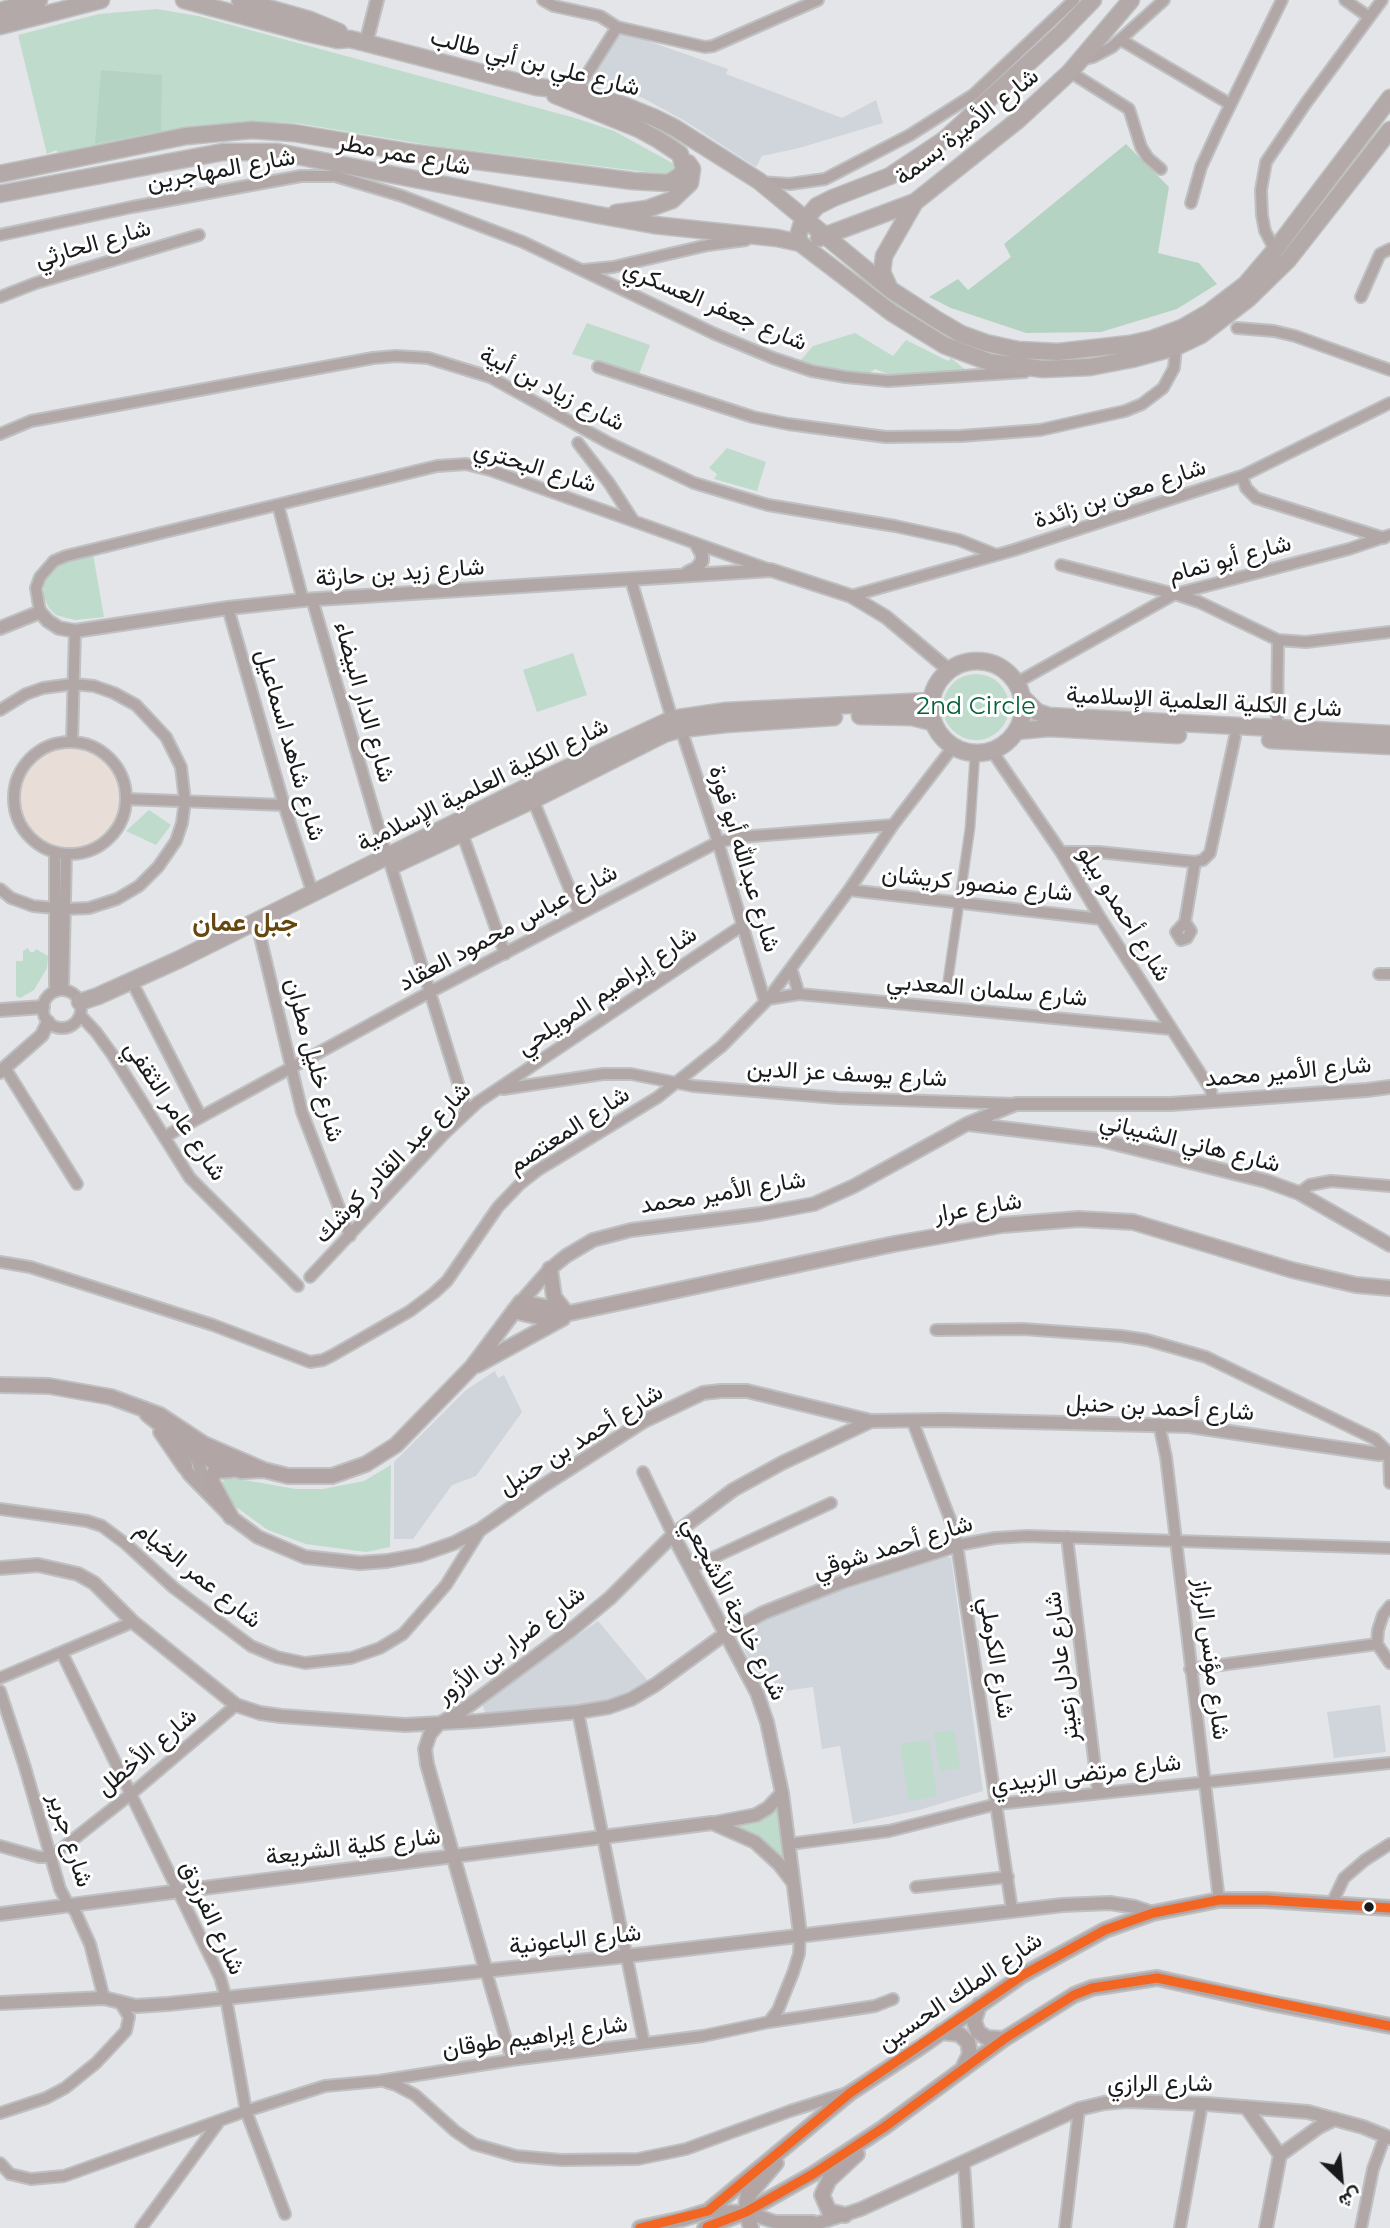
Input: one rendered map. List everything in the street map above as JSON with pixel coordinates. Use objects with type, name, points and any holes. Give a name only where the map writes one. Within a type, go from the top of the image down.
[{"type":"main road","points":[[0,11],[39,0]]},
{"type":"main road","points":[[0,26],[101,0]]},
{"type":"main road","name":"شارع علي بن أبي طالب","points":[[184,0],[334,39],[358,41]]},
{"type":"main road","name":"شارع علي بن أبي طالب","points":[[240,0],[310,20],[358,41],[537,88],[623,105],[655,118],[759,181],[801,231]]},
{"type":"main road","name":"شارع الأميرة بسمة","points":[[1093,0],[934,148],[890,176],[825,201],[801,231],[826,236],[915,201],[1018,120],[1075,66],[1131,0]]},
{"type":"main road","points":[[1059,34],[1070,4]]},
{"type":"main road","points":[[574,96],[639,129],[680,154],[692,169],[690,183],[672,200],[647,209],[593,214]]},
{"type":"main road","points":[[801,231],[826,236],[891,290],[961,334],[986,343],[1018,350],[1058,352],[1141,342],[1182,328],[1208,313],[1246,284],[1275,250],[1390,97]]},
{"type":"main road","name":"شارع عمر مطر","points":[[0,174],[187,136],[263,130],[438,157],[633,181],[676,181],[684,169],[680,154]]},
{"type":"main road","points":[[801,231],[892,313],[944,345],[989,362],[1043,369],[1090,367],[1176,347],[1200,335],[1240,305],[1281,267],[1390,130]]},
{"type":"main road","name":"شارع عمر مطر","points":[[0,194],[223,152],[277,152],[654,225],[767,237],[801,231]]},
{"type":"main road","points":[[55,164],[100,175]]},
{"type":"main road","points":[[891,290],[884,279],[884,256],[915,201]]},
{"type":"main road","points":[[981,661],[1002,669],[1019,690],[1023,709],[1016,731],[1001,747],[992,751],[975,754],[953,747],[940,736],[932,722],[930,701],[934,690],[949,670],[959,665],[981,661]]},
{"type":"main road","name":"شارع الكلية العلمية الإسلامية","points":[[1019,690],[1037,712],[1049,716],[1390,734]]},
{"type":"main road","name":"شارع الكلية العلمية الإسلامية","points":[[80,1009],[136,990],[259,932],[535,783],[677,724],[726,711],[930,701]]},
{"type":"main road","name":"شارع الكلية العلمية الإسلامية","points":[[80,1009],[97,996],[313,894],[462,833],[533,800],[664,734],[677,724],[726,724],[827,717],[912,717],[932,722]]},
{"type":"main road","name":"شارع الكلية العلمية الإسلامية","points":[[1016,731],[1049,728],[1390,746]]},
{"type":"main road","name":"شارع عرار","points":[[518,1307],[543,1318],[894,1244],[1002,1225],[1079,1219],[1133,1222],[1327,1279],[1390,1288]]},
{"type":"main road","points":[[472,1367],[544,1330],[568,1311],[554,1297],[550,1269]]},
{"type":"main road","name":"شارع الأمير محمد","points":[[141,1407],[155,1422],[194,1445],[264,1470],[288,1476],[320,1478],[344,1473],[366,1464],[396,1445],[472,1367],[518,1307]]},
{"type":"main road","name":"شارع الأمير محمد","points":[[0,1385],[49,1385],[101,1395],[141,1407],[166,1418],[220,1465],[242,1471],[264,1470]]},
{"type":"main road","points":[[155,1422],[185,1467]]},
{"type":"main road","points":[[231,1517],[216,1492],[212,1476],[215,1471],[223,1469],[242,1471]]},
{"type":"main road","name":"شارع الملك الحسين","points":[[640,2228],[708,2211],[850,2093],[979,2005],[1063,1952],[1105,1930],[1153,1913],[1219,1900],[1332,1903],[1390,1908]]},
{"type":"main road","points":[[705,2228],[746,2212],[813,2174],[883,2128],[1004,2039],[1074,1995],[1092,1988],[1157,1978],[1390,2026]]},
{"type":"main road","points":[[979,2005],[974,2021],[978,2032],[987,2038],[1004,2039]]},
{"type":"main road","points":[[942,2032],[959,2034],[968,2042],[970,2054],[963,2067]]},
{"type":"main road","points":[[845,2215],[829,2211],[823,2200],[825,2188],[829,2180],[883,2128]]},
{"type":"main road","points":[[751,2228],[746,2212],[747,2197],[803,2134]]},
{"type":"street","points":[[358,41],[377,0]]},
{"type":"street","points":[[543,0],[554,6],[600,16],[617,27],[705,47],[713,46],[818,0]]},
{"type":"street","points":[[1161,169],[1148,158],[1141,147],[1129,109],[1075,66],[1121,40],[1164,0]]},
{"type":"street","points":[[1191,203],[1201,167],[1282,0]]},
{"type":"street","points":[[1345,0],[1369,17]]},
{"type":"street","points":[[1275,250],[1265,231],[1262,215],[1261,190],[1266,162],[1382,0]]},
{"type":"street","points":[[759,181],[790,184],[825,179],[910,135],[973,95],[1070,4]]},
{"type":"street","points":[[574,96],[617,27]]},
{"type":"street","points":[[1121,40],[1230,104]]},
{"type":"street","name":"شارع المهاجرين","points":[[0,235],[301,176],[335,176],[402,196],[508,236],[580,270]]},
{"type":"street","name":"شارع الحارثي","points":[[0,297],[36,283],[199,235]]},
{"type":"street","points":[[580,270],[613,267],[708,245],[767,237]]},
{"type":"street","points":[[1362,297],[1380,254],[1390,249]]},
{"type":"street","name":"شارع جعفر العسكري","points":[[580,270],[748,348],[796,366],[828,374],[888,381],[997,375],[1043,369]]},
{"type":"street","points":[[1237,328],[1295,336],[1390,370]]},
{"type":"street","points":[[598,368],[753,417],[788,424],[886,437],[961,436],[1040,430],[1125,411],[1142,404],[1163,388],[1174,368],[1176,347]]},
{"type":"street","name":"شارع زياد بن أبية","points":[[0,434],[31,422],[373,358],[428,358],[491,377],[609,443],[694,483],[768,505],[895,526],[959,540],[994,554]]},
{"type":"street","name":"شارع معن بن زائدة","points":[[851,596],[1014,550],[1242,476],[1390,403]]},
{"type":"street","points":[[578,443],[633,520]]},
{"type":"street","name":"شارع البحتري","points":[[40,612],[36,589],[40,577],[54,561],[66,556],[437,467],[466,464],[490,470],[697,545],[851,596],[886,617],[949,670]]},
{"type":"street","points":[[1242,476],[1246,488],[1256,498],[1387,537]]},
{"type":"street","name":"شارع الدار البيضاء","points":[[278,505],[467,1112]]},
{"type":"street","name":"شارع أبو تمام","points":[[1019,690],[1175,594],[1387,537]]},
{"type":"street","points":[[680,575],[700,565],[702,554],[697,545]]},
{"type":"street","points":[[1061,565],[1199,602],[1278,640],[1306,642],[1390,632]]},
{"type":"street","name":"شارع زيد بن حارثة","points":[[75,631],[228,608],[308,600],[771,570]]},
{"type":"street","name":"شارع عبدالله أبو قورة","points":[[631,580],[718,842],[766,1001]]},
{"type":"street","name":"شارع شاهد اسماعيل","points":[[228,608],[284,805],[313,894]]},
{"type":"street","points":[[0,628],[40,612],[59,628],[75,631],[72,742]]},
{"type":"street","points":[[1277,729],[1278,640]]},
{"type":"street","points":[[0,710],[26,694],[43,688],[73,684],[94,686],[114,693],[136,705],[154,722],[176,752],[184,780],[185,801],[176,841],[158,867],[138,886],[117,899],[89,908],[60,909],[5,899],[0,889]]},
{"type":"street","points":[[1062,852],[1098,852],[1195,862],[1203,859],[1210,853],[1235,737]]},
{"type":"street","points":[[72,742],[84,744],[106,755],[121,775],[126,799],[119,823],[103,842],[81,852],[60,853],[31,838],[15,811],[14,795],[16,781],[32,757],[57,743],[72,742]]},
{"type":"street","name":"شارع المعتصم","points":[[0,1262],[30,1267],[213,1325],[299,1359],[310,1362],[323,1360],[410,1311],[434,1293],[447,1281],[498,1207],[520,1184],[549,1163],[636,1112],[722,1046],[766,1001],[953,747]]},
{"type":"street","name":"شارع أحمدو بيلو","points":[[992,751],[1062,852],[1101,919],[1211,1090],[1212,1102]]},
{"type":"street","points":[[947,987],[970,828],[975,754]]},
{"type":"street","points":[[0,796],[14,795]]},
{"type":"street","points":[[126,799],[284,805]]},
{"type":"street","points":[[533,800],[580,914]]},
{"type":"street","name":"شارع عباس محمود العقاد","points":[[164,1137],[430,992],[718,842],[741,837],[893,825]]},
{"type":"street","points":[[462,833],[505,954]]},
{"type":"street","points":[[59,990],[60,853]]},
{"type":"street","points":[[1185,922],[1195,862]]},
{"type":"street","name":"شارع منصور كريشان","points":[[849,890],[1101,919]]},
{"type":"street","name":"شارع إبراهيم المويلحي","points":[[494,1091],[743,925]]},
{"type":"street","name":"شارع خليل مطران","points":[[259,932],[302,1112],[350,1236]]},
{"type":"street","points":[[791,968],[799,994]]},
{"type":"street","points":[[48,1022],[63,1028],[74,1024],[80,1009],[74,994],[59,990],[48,997],[43,1007],[48,1022],[42,1035],[2,1070],[77,1184]]},
{"type":"street","points":[[136,990],[201,1117]]},
{"type":"street","name":"شارع سلمان المعدبي","points":[[766,1001],[799,994],[1171,1029]]},
{"type":"street","points":[[0,1010],[43,1007]]},
{"type":"street","points":[[29,1009],[38,1022],[42,1035]]},
{"type":"street","name":"شارع عامر الثقفي","points":[[80,1009],[113,1054],[199,1188],[298,1286]]},
{"type":"street","name":"شارع عبد القادر كوشك","points":[[310,1277],[467,1112],[494,1091],[603,1074],[631,1074],[675,1084]]},
{"type":"street","name":"شارع يوسف عز الدين","points":[[675,1084],[881,1100],[1016,1104]]},
{"type":"street","name":"شارع الأمير محمد","points":[[518,1307],[550,1269],[580,1247],[606,1235],[678,1222],[761,1214],[814,1204],[854,1186],[967,1124],[1016,1104],[1212,1102],[1390,1087]]},
{"type":"street","name":"شارع هاني الشيباني","points":[[967,1124],[1101,1140],[1235,1172],[1299,1193],[1390,1245]]},
{"type":"street","points":[[1299,1193],[1310,1185],[1331,1181],[1390,1186]]},
{"type":"street","points":[[936,1330],[1063,1331],[1121,1336],[1206,1357],[1258,1380],[1374,1439],[1387,1458],[1390,1483]]},
{"type":"street","name":"شارع أحمد بن حنبل","points":[[185,1467],[208,1495],[258,1537],[305,1557],[343,1563],[387,1561],[420,1555],[454,1543],[481,1529],[644,1421],[703,1394],[747,1391],[871,1421],[1159,1424],[1232,1430],[1387,1458]]},
{"type":"street","name":"شارع الكرملي","points":[[912,1420],[951,1516],[958,1545],[1012,1909]]},
{"type":"street","name":"شارع ضرار بن الأزور","points":[[0,1568],[38,1565],[78,1574],[94,1583],[133,1622],[236,1705],[281,1716],[405,1725],[439,1724],[570,1631],[610,1598],[673,1535],[733,1490],[782,1463],[871,1421]]},
{"type":"street","name":"شارع مؤنس الرزاز","points":[[1159,1424],[1166,1457],[1219,1900]]},
{"type":"street","points":[[185,1467],[194,1445]]},
{"type":"street","name":"شارع أحمد بن حنبل","points":[[194,1445],[208,1495]]},
{"type":"street","name":"شارع خارجة الأشجعي","points":[[643,1472],[763,1710],[775,1753],[782,1793],[800,1934]]},
{"type":"street","points":[[691,1568],[831,1503]]},
{"type":"street","name":"شارع عمر الخيام","points":[[0,1509],[87,1521],[102,1526],[127,1544],[173,1588],[251,1646],[277,1657],[305,1663],[351,1658],[380,1648],[403,1634],[446,1586],[481,1529]]},
{"type":"street","name":"شارع أحمد شوقي","points":[[439,1724],[609,1707],[631,1699],[672,1675],[725,1634],[763,1613],[795,1599],[958,1545],[1011,1536],[1390,1548]]},
{"type":"street","name":"شارع عادل زعيتر","points":[[1067,1537],[1098,1792]]},
{"type":"street","points":[[1390,1606],[1381,1622],[1377,1644],[1390,1663]]},
{"type":"street","points":[[0,1678],[133,1622]]},
{"type":"street","points":[[1190,1668],[1377,1644]]},
{"type":"street","name":"شارع الفرزدق","points":[[62,1653],[219,1978],[226,1998],[246,2111],[285,2214]]},
{"type":"street","name":"شارع جرير","points":[[0,1690],[60,1889],[75,1911],[90,1944],[104,1998]]},
{"type":"street","points":[[472,1703],[470,1713],[478,1721]]},
{"type":"street","name":"شارع الأخطل","points":[[51,1857],[131,1794],[236,1705]]},
{"type":"street","points":[[578,1712],[644,2043]]},
{"type":"street","points":[[439,1724],[428,1738],[425,1756],[512,2060]]},
{"type":"street","name":"شارع مرتضى الزبيدي","points":[[789,1844],[889,1832],[997,1804],[1390,1763]]},
{"type":"street","name":"شارع كلية الشريعة","points":[[0,1914],[712,1824],[756,1815],[768,1808],[782,1793]]},
{"type":"street","name":"شارع كلية الشريعة","points":[[712,1824],[755,1842],[779,1864],[792,1881]]},
{"type":"street","points":[[1332,1903],[1343,1878],[1390,1844]]},
{"type":"street","points":[[0,1846],[39,1857],[51,1857]]},
{"type":"street","points":[[916,1887],[1008,1877]]},
{"type":"street","name":"شارع الباعونية","points":[[0,2003],[104,1998],[136,2006],[226,1998],[626,1956],[1012,1909],[1110,1903],[1153,1913]]},
{"type":"street","points":[[769,2022],[778,2010],[793,1973],[799,1954],[800,1934]]},
{"type":"street","name":"شارع إبراهيم طوقان","points":[[5,2175],[32,2179],[64,2176],[246,2111],[326,2086],[703,2036],[769,2022],[875,2006],[893,1999]]},
{"type":"street","points":[[0,2113],[46,2098],[74,2081],[96,2063],[126,2031],[128,2014],[121,2004]]},
{"type":"street","points":[[379,2081],[396,2085],[415,2095],[454,2131],[474,2144],[516,2156],[561,2160],[638,2159],[686,2150],[802,2107],[850,2093]]},
{"type":"street","name":"شارع الرازي","points":[[803,2228],[845,2215],[964,2164],[1079,2109],[1104,2103],[1127,2101],[1202,2104],[1308,2112],[1388,2137]]},
{"type":"street","points":[[1180,2228],[1202,2104]]},
{"type":"street","points":[[1246,2107],[1280,2155]]},
{"type":"street","points":[[1065,2228],[1079,2109]]},
{"type":"street","points":[[1266,2228],[1280,2155],[1335,2119]]},
{"type":"street","points":[[141,2228],[218,2123]]},
{"type":"street","points":[[1361,2228],[1373,2169],[1388,2137]]},
{"type":"street","points":[[0,2163],[5,2175]]},
{"type":"street","points":[[964,2164],[968,2228]]},
{"type":"street","name":"شارع الرازي","points":[[708,2211],[746,2212],[775,2222],[823,2221]]},
{"type":"shaded area","points":[[619,31],[728,69],[726,74],[842,118],[876,100],[883,123],[762,156],[756,167],[685,121],[643,98],[588,79]]},
{"type":"shaded area","points":[[70,743],[90,747],[107,759],[119,776],[123,796],[119,816],[107,833],[90,845],[70,849],[50,845],[33,833],[21,816],[17,796],[21,776],[33,759],[50,747]]},
{"type":"shaded area","points":[[495,1371],[498,1378],[504,1375],[522,1412],[476,1476],[452,1485],[413,1539],[394,1539],[394,1462],[466,1390]]},
{"type":"shaded area","points":[[945,1556],[951,1558],[983,1791],[919,1810],[853,1824],[840,1746],[822,1749],[813,1687],[763,1694],[742,1644],[743,1634],[749,1628],[800,1604]]},
{"type":"shaded area","points":[[598,1621],[648,1681],[601,1701],[486,1715],[482,1704]]},
{"type":"shaded area","points":[[1380,1705],[1386,1752],[1334,1758],[1327,1712]]},
{"type":"green space","points":[[157,9],[198,16],[575,118],[614,131],[674,164],[677,169],[671,175],[435,146],[296,123],[261,122],[204,126],[61,156],[56,150],[47,154],[18,35],[99,14]]},
{"type":"green space","points":[[101,70],[162,75],[161,131],[95,144]]},
{"type":"green space","points":[[1126,144],[1169,187],[1158,253],[1199,263],[1217,284],[1177,309],[1101,332],[1026,333],[951,308],[929,297],[958,279],[968,290],[1011,257],[1004,244]]},
{"type":"green space","points":[[587,323],[650,345],[639,374],[572,354]]},
{"type":"green space","points":[[855,333],[893,356],[906,340],[948,361],[951,358],[968,372],[888,374],[875,369],[866,375],[800,361],[813,346]]},
{"type":"green space","points":[[727,448],[766,462],[757,491],[714,479],[717,474],[709,468]]},
{"type":"green space","points":[[93,554],[104,617],[75,620],[56,615],[44,597],[44,585],[50,570]]},
{"type":"green space","points":[[573,653],[587,695],[537,712],[523,670]]},
{"type":"green space","name":"2nd Circle","points":[[976,674],[989,677],[999,684],[1006,694],[1009,707],[1006,720],[999,730],[989,737],[976,740],[963,737],[953,730],[946,720],[943,707],[946,694],[953,684],[963,677]]},
{"type":"green space","points":[[149,810],[171,825],[156,845],[126,831]]},
{"type":"green space","points":[[28,948],[30,952],[36,949],[48,956],[47,968],[34,990],[20,998],[16,996],[16,961],[23,961],[23,951]]},
{"type":"green space","points":[[391,1465],[390,1547],[366,1552],[306,1544],[268,1530],[236,1507],[221,1486],[227,1477],[296,1489],[323,1489],[364,1481]]},
{"type":"green space","points":[[954,1730],[960,1768],[940,1771],[934,1733]]},
{"type":"green space","points":[[929,1740],[937,1796],[909,1801],[900,1744]]},
{"type":"green space","points":[[776,1806],[787,1863],[756,1836],[732,1825]]},
{"type":"transit line","points":[[640,2228],[708,2211],[850,2093],[1023,1975],[1105,1930],[1153,1913],[1219,1900],[1266,1900],[1390,1908]]},
{"type":"transit line","points":[[707,2227],[746,2212],[813,2174],[883,2128],[1004,2039],[1074,1995],[1092,1988],[1157,1978],[1390,2026]]},
{"type":"district","name":"جبل عمان","points":[[245,923]]}]
